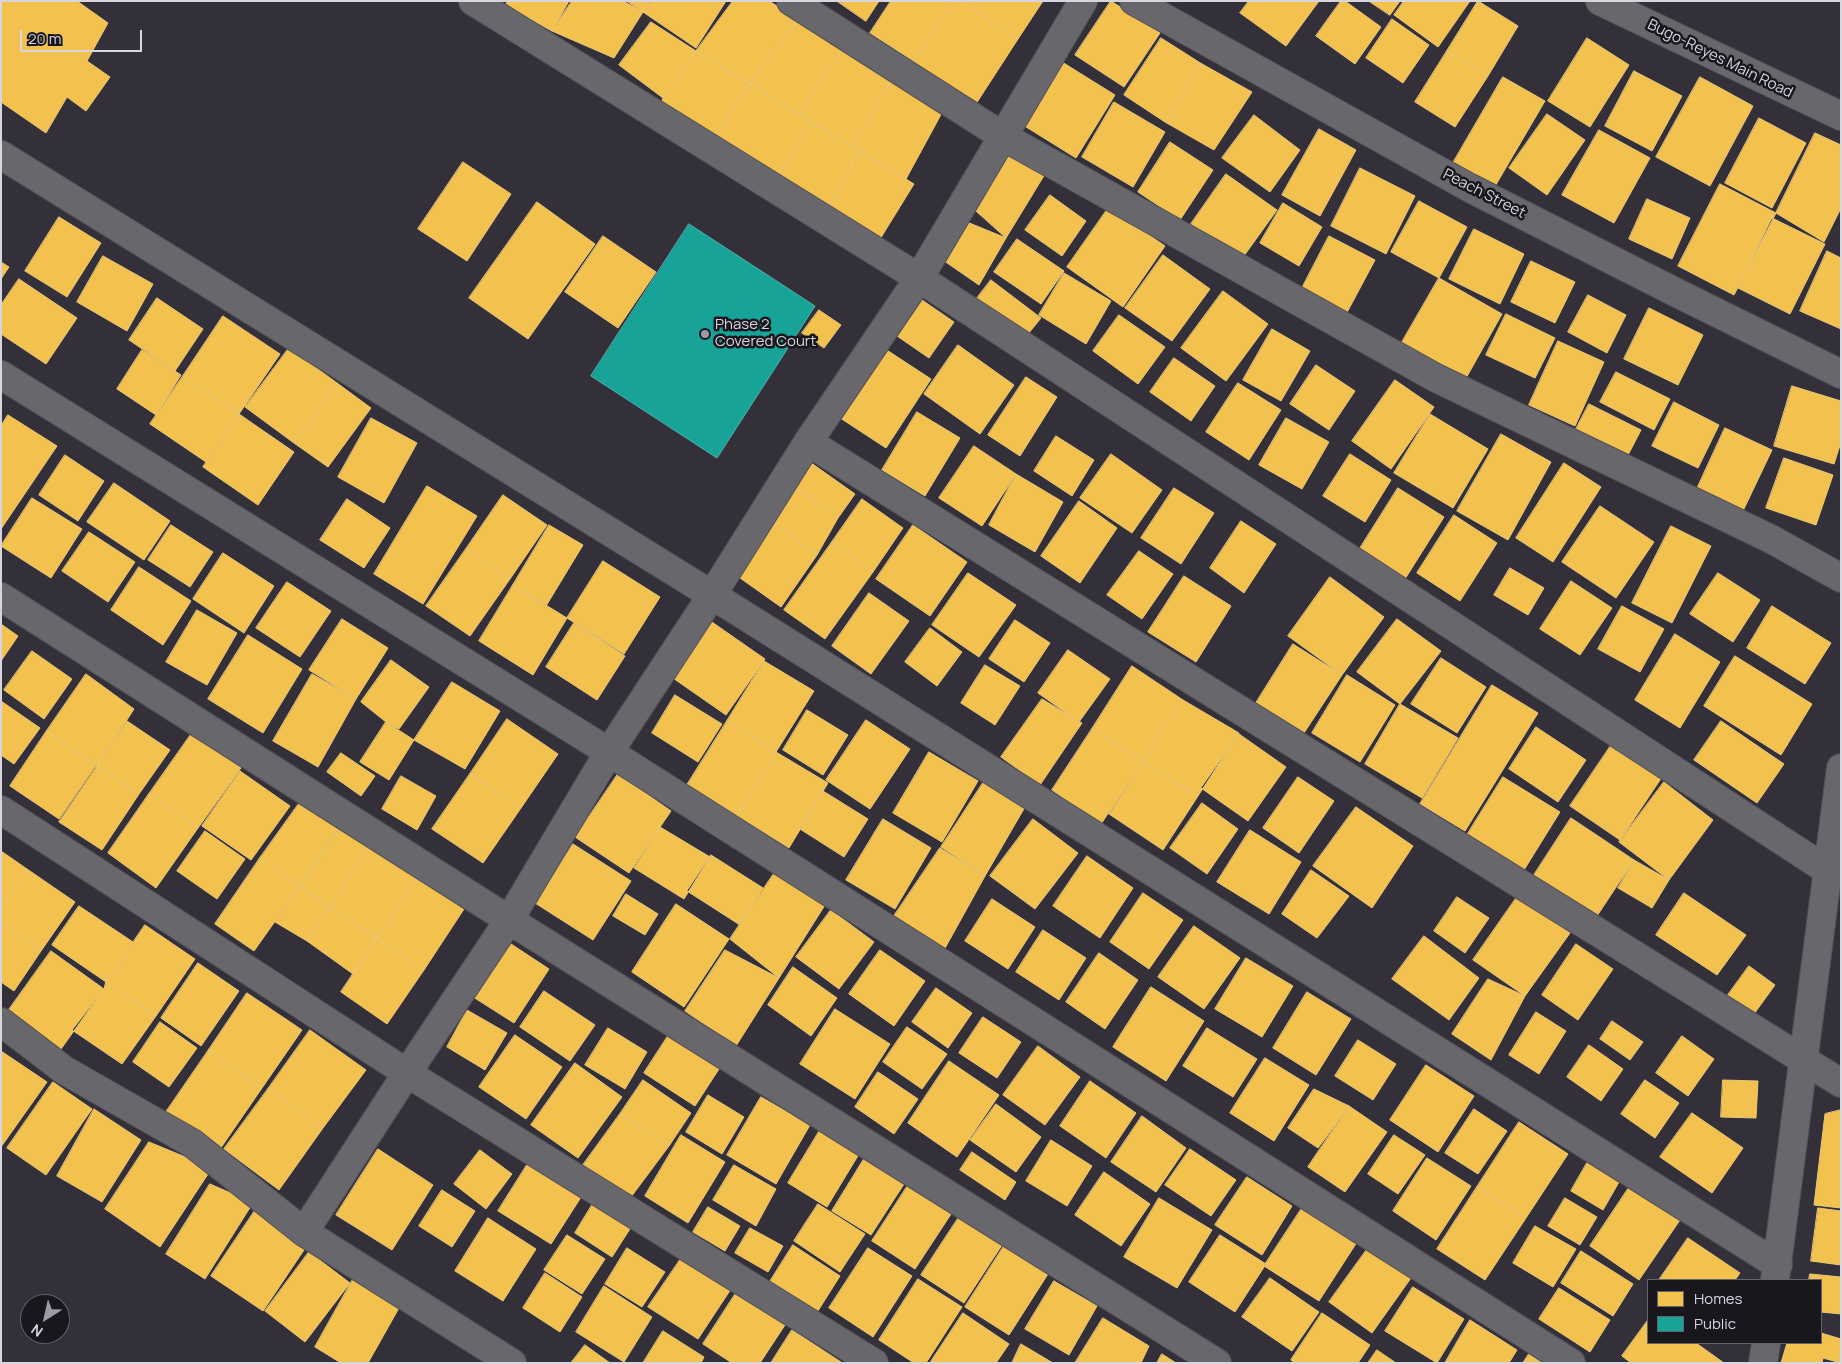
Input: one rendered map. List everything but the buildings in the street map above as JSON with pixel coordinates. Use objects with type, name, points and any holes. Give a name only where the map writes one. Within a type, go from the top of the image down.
[{"type":"street","points":[[473,1],[919,278],[1827,870]]},
{"type":"street","points":[[791,1],[1004,137],[1436,378],[1771,539],[1841,578]]},
{"type":"street","points":[[304,1232],[509,920],[609,752],[712,595],[808,442],[919,278],[1083,1]]},
{"type":"street","name":"Peach Street","points":[[1134,1],[1470,188],[1841,374]]},
{"type":"street","name":"Bugo-Reyes Main Road","points":[[1600,1],[1841,116]]},
{"type":"street","points":[[1,155],[712,595],[1776,1273],[1841,768]]},
{"type":"street","points":[[1,375],[609,752],[1571,1363]]},
{"type":"street","points":[[808,442],[1841,1083]]},
{"type":"street","points":[[1,597],[509,920],[1217,1363]]},
{"type":"street","points":[[1,810],[407,1073],[874,1363]]},
{"type":"street","points":[[1,1022],[64,1070],[192,1142],[304,1232],[512,1363]]},
{"type":"street","points":[[1763,1363],[1766,1344]]},
{"type":"place","name":"Phase 2 Covered Court","points":[[705,334]]}]
